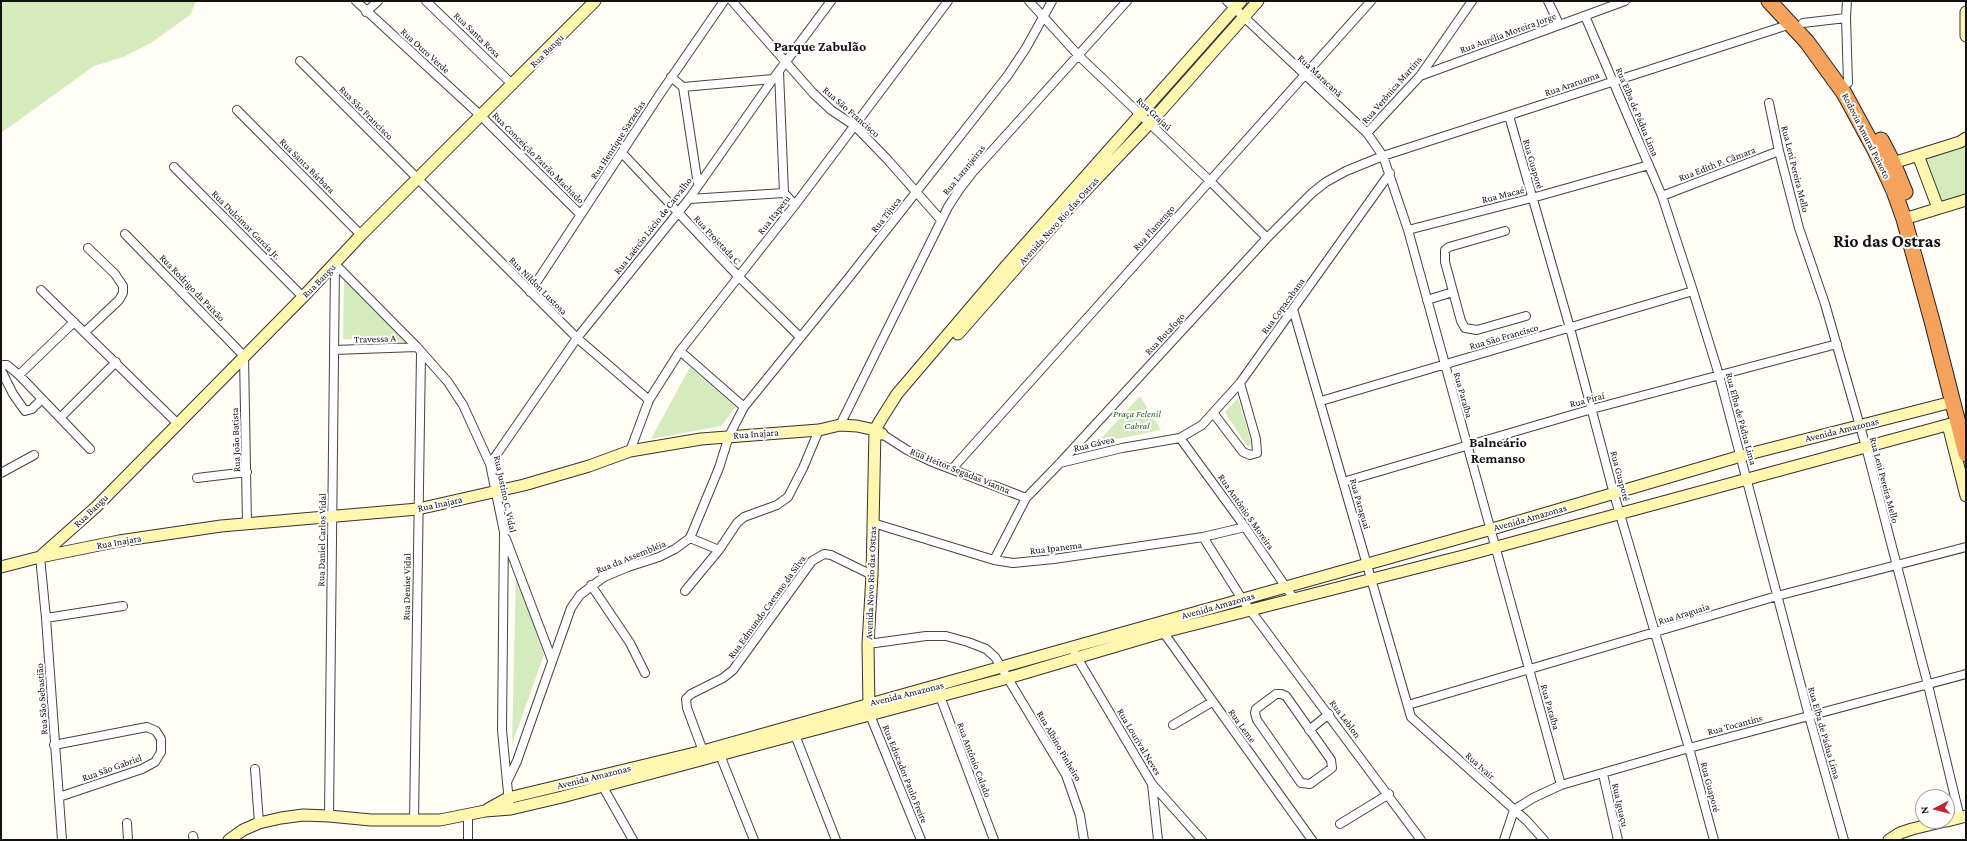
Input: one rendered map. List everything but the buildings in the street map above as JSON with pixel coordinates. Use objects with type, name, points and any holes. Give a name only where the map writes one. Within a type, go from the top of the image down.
[{"type":"highway","name":"Rodovia Amaral Peixoto","points":[[1769,1],[1797,24],[1848,83],[1893,163],[1908,217],[1957,423]]},
{"type":"highway","name":"Rodovia Amaral Peixoto","points":[[1782,1],[1844,93],[1876,150],[1908,217],[1957,423],[1966,454]]},
{"type":"street","name":"Rua Ouro Verde","points":[[356,1],[366,12],[481,116]]},
{"type":"street","points":[[366,12],[378,1]]},
{"type":"street","name":"Rua Santa Rosa","points":[[426,1],[512,85]]},
{"type":"street","name":"Rua Henrique Sarzedas","points":[[530,292],[580,214],[622,154],[671,76],[724,1]]},
{"type":"street","name":"Rua São Francisco","points":[[732,1],[786,62],[832,110],[854,126],[917,191],[942,220]]},
{"type":"street","name":"Rua Laércio Lúcio de Carvalho","points":[[490,464],[577,338],[689,199],[698,184],[786,62],[832,1]]},
{"type":"street","name":"Rua Itaperu","points":[[630,451],[649,400],[680,351],[795,205],[948,1]]},
{"type":"street","name":"Rua Grajaú","points":[[1029,1],[1079,56],[1209,180],[1267,238]]},
{"type":"street","name":"Rua Tijuca","points":[[729,436],[744,407],[1008,75],[1052,1]]},
{"type":"street","name":"Rua Laranjeiras","points":[[840,425],[948,206],[972,173],[1127,1]]},
{"type":"street","name":"Avenida Novo Rio das Ostras","points":[[879,432],[899,401],[1066,211],[1150,124],[1258,1]]},
{"type":"street","name":"Rua Flamengo","points":[[952,469],[1209,180],[1371,1]]},
{"type":"street","name":"Rua Verônica Martins","points":[[1367,133],[1420,76],[1472,1]]},
{"type":"street","points":[[1548,1],[1559,24]]},
{"type":"street","name":"Rua Aurélia Moreira Jorge","points":[[1420,76],[1625,1]]},
{"type":"street","points":[[1847,1],[1846,18],[1848,83]]},
{"type":"street","name":"Rua Bangu","points":[[40,557],[96,507],[303,297],[361,235],[419,179],[592,2]]},
{"type":"street","name":"Avenida Novo Rio das Ostras","points":[[870,715],[868,704],[868,644],[876,451],[879,432],[887,408],[902,388],[1038,229],[1140,114],[1234,3]]},
{"type":"street","name":"Rua Maracanã","points":[[1234,3],[1243,17],[1367,133],[1384,156],[1390,173]]},
{"type":"street","points":[[1966,12],[1966,36]]},
{"type":"street","name":"Rua Elba de Pádua Lima","points":[[1585,16],[1662,196],[1693,290],[1719,375],[1808,716],[1844,840]]},
{"type":"street","name":"Rua Araruama","points":[[1384,156],[1612,81],[1797,24],[1846,18]]},
{"type":"street","name":"Rua São Francisco","points":[[300,61],[419,179]]},
{"type":"street","points":[[671,76],[683,87],[698,184]]},
{"type":"street","points":[[683,87],[776,76],[784,193],[795,205]]},
{"type":"street","name":"Rua Leni Pereira Mello","points":[[1769,103],[1779,151],[1801,235],[1837,344],[1860,425],[1963,817]]},
{"type":"street","name":"Rua Santa Bárbara","points":[[238,110],[361,235]]},
{"type":"street","name":"Rua Conceição Patrão Machado","points":[[481,116],[580,214]]},
{"type":"street","name":"Rua Guaporé","points":[[1509,116],[1570,328],[1619,513],[1689,748],[1714,840]]},
{"type":"street","points":[[1893,163],[1960,142],[1966,138]]},
{"type":"street","name":"Rua Edith P. Câmara","points":[[1662,196],[1779,151]]},
{"type":"street","name":"Rua Projetada C","points":[[622,154],[738,276],[800,338]]},
{"type":"street","points":[[1918,155],[1938,208]]},
{"type":"street","name":"Rua Botafogo","points":[[994,560],[1026,498],[1267,238],[1312,193],[1326,182],[1346,171],[1384,156]]},
{"type":"street","name":"Rua Macaé","points":[[1408,230],[1532,198],[1649,165]]},
{"type":"street","name":"Rua Dulcimar Garcia Jr.","points":[[174,167],[303,297]]},
{"type":"street","name":"Rua Paraíba","points":[[1390,173],[1408,230],[1444,365],[1497,546],[1528,668],[1561,785]]},
{"type":"street","name":"Rua Copacabana","points":[[1180,438],[1202,425],[1214,414],[1240,383],[1390,173]]},
{"type":"street","name":"Rua Nildon Lustosa","points":[[419,179],[577,338],[649,400]]},
{"type":"street","points":[[689,199],[784,193]]},
{"type":"street","points":[[1908,217],[1966,200]]},
{"type":"street","points":[[1505,232],[1449,247],[1445,250],[1445,262],[1461,321],[1465,328],[1470,330],[1486,328],[1526,316]]},
{"type":"street","name":"Rua Rodrigo da Paixão","points":[[125,234],[244,356]]},
{"type":"street","points":[[84,332],[119,300],[123,293],[123,286],[115,274],[88,248]]},
{"type":"street","name":"Rua Justino C. Vidal","points":[[335,264],[448,382],[463,405],[490,464],[504,532],[502,730],[507,782]]},
{"type":"street","name":"Rua Daniel Carlos Vidal","points":[[329,816],[335,264]]},
{"type":"street","points":[[41,290],[116,362],[177,424]]},
{"type":"street","name":"Rua São Francisco","points":[[1321,401],[1570,328],[1693,290]]},
{"type":"street","points":[[1427,300],[1453,292]]},
{"type":"street","name":"Rua Paraguai","points":[[1293,309],[1321,401],[1366,564],[1408,705]]},
{"type":"street","points":[[19,375],[74,322]]},
{"type":"street","name":"Rua Piraí","points":[[1344,482],[1468,444],[1592,409],[1837,344]]},
{"type":"street","name":"Travessa A","points":[[334,350],[419,350]]},
{"type":"street","name":"Rua Denise Vidal","points":[[414,821],[419,350]]},
{"type":"street","points":[[680,351],[744,407]]},
{"type":"street","name":"Rua João Batista","points":[[244,356],[247,523]]},
{"type":"street","points":[[60,418],[116,362]]},
{"type":"street","points":[[1,365],[7,365],[19,375],[90,448]]},
{"type":"street","points":[[1,370],[13,394],[26,411],[32,409],[42,399]]},
{"type":"street","points":[[1214,414],[1243,452],[1250,455],[1257,453],[1256,439],[1240,383]]},
{"type":"street","name":"Avenida Amazonas","points":[[510,804],[603,787],[868,704],[1008,678],[1077,658],[1242,599],[1492,529],[1741,456],[1952,402]]},
{"type":"street","points":[[1957,423],[1966,496]]},
{"type":"street","name":"Avenida Amazonas","points":[[229,840],[243,830],[259,823],[303,815],[371,820],[414,821],[440,820],[485,811],[703,751],[719,751],[795,735],[870,715],[938,692],[1002,667],[1072,646],[1251,611],[1957,423]]},
{"type":"street","name":"Rua Inajara","points":[[1,566],[119,541],[247,523],[418,509],[495,492],[589,466],[630,451],[729,436],[819,430],[840,425],[857,426],[879,432]]},
{"type":"street","points":[[685,591],[720,550],[737,523],[744,517],[777,505],[788,497],[803,468],[819,430]]},
{"type":"street","name":"Rua Heitor Segadas Vianna","points":[[879,432],[907,450],[1026,498]]},
{"type":"street","points":[[720,550],[690,538],[717,475],[729,436]]},
{"type":"street","name":"Rua Gávea","points":[[1060,463],[1122,448],[1180,438]]},
{"type":"street","name":"Rua Antônio S Moreira","points":[[1180,438],[1245,527],[1294,599]]},
{"type":"street","points":[[1,473],[34,455]]},
{"type":"street","points":[[197,478],[247,472]]},
{"type":"street","name":"Rua Ipanema","points":[[873,523],[994,560],[1014,563],[1054,559],[1203,537],[1245,527]]},
{"type":"street","points":[[504,532],[552,660]]},
{"type":"street","points":[[1203,537],[1242,599]]},
{"type":"street","name":"Rua da Assembléia","points":[[510,804],[507,782],[517,761],[571,608],[580,595],[591,585],[628,566],[659,557],[675,549],[690,538]]},
{"type":"street","name":"Rua Araguaia","points":[[1408,705],[1528,668],[1655,633],[1777,596],[1966,547]]},
{"type":"street","name":"Rua Edmundo Caetano da Silva","points":[[703,751],[687,708],[686,699],[691,694],[723,678],[733,670],[807,566],[817,556],[824,554],[831,555],[872,575]]},
{"type":"street","name":"Rua São Sebastião","points":[[40,557],[46,618],[62,840]]},
{"type":"street","points":[[591,585],[630,643],[645,673]]},
{"type":"street","name":"Rua Leblon","points":[[1242,599],[1422,840]]},
{"type":"street","points":[[46,618],[123,606]]},
{"type":"street","name":"Rua Leme","points":[[1160,628],[1312,840]]},
{"type":"street","name":"Rua Albino Pinheiro","points":[[868,644],[926,636],[946,636],[986,649],[1002,667],[1066,775],[1080,814],[1084,840]]},
{"type":"street","name":"Rua Lourival Neves","points":[[1072,646],[1077,658],[1152,784],[1202,840]]},
{"type":"street","name":"Rua Tocantins","points":[[1514,810],[1533,798],[1561,785],[1689,748],[1966,674]]},
{"type":"street","name":"Rua Antônio Calado","points":[[938,692],[994,840]]},
{"type":"street","points":[[1276,694],[1281,694],[1286,696],[1309,730],[1332,764],[1332,768],[1310,784],[1305,784],[1301,782],[1257,720],[1255,714],[1256,709],[1276,694]]},
{"type":"street","points":[[1173,725],[1212,702]]},
{"type":"street","name":"Rua Ivair","points":[[1408,705],[1411,717],[1514,810],[1544,840]]},
{"type":"street","points":[[1309,730],[1329,714]]},
{"type":"street","name":"Rua Educador Paulo Freire","points":[[870,715],[921,840]]},
{"type":"street","name":"Rua São Gabriel","points":[[54,744],[146,727],[156,731],[161,739],[161,752],[156,762],[142,769],[59,797]]},
{"type":"street","points":[[795,735],[836,840]]},
{"type":"street","points":[[719,751],[752,840]]},
{"type":"street","points":[[255,769],[259,823]]},
{"type":"street","name":"Rua Iguaçu","points":[[1603,774],[1618,840]]},
{"type":"street","points":[[1152,784],[1158,840]]},
{"type":"street","points":[[603,787],[633,840]]},
{"type":"street","points":[[1340,824],[1389,794]]},
{"type":"street","points":[[1504,840],[1514,810]]},
{"type":"street","points":[[468,815],[468,840]]},
{"type":"street","points":[[127,823],[128,840]]},
{"type":"street","points":[[1889,840],[1915,828]]},
{"type":"green space","points":[[1,1],[196,1],[190,15],[151,43],[123,57],[94,66],[1,133]]},
{"type":"green space","points":[[1966,142],[1966,195],[1940,202],[1924,157]]},
{"type":"green space","points":[[344,280],[405,342],[343,339]]},
{"type":"green space","points":[[690,367],[736,407],[721,426],[651,439]]},
{"type":"green space","name":"Praça Felenil Cabral","points":[[1140,396],[1161,430],[1097,443]]},
{"type":"green space","points":[[1238,398],[1251,442],[1249,447],[1246,445],[1225,412]]},
{"type":"green space","points":[[516,574],[544,655],[512,744]]},
{"type":"district","name":"Parque Zabulão","points":[[820,47]]},
{"type":"district","name":"Rio das Ostras","points":[[1887,241]]},
{"type":"district","name":"Balneário Remanso","points":[[1498,452]]}]
